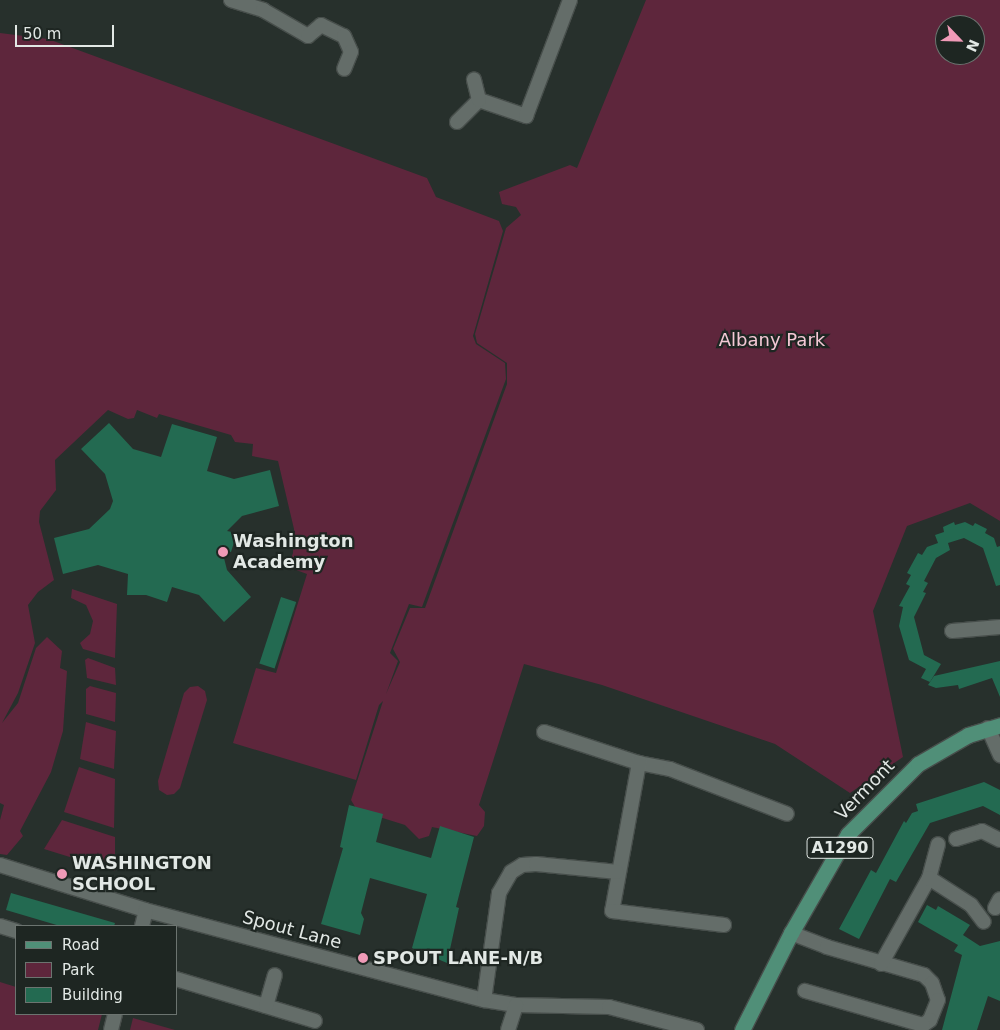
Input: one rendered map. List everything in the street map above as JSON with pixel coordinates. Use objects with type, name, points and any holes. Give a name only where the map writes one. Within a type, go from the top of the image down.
[{"type":"main road","name":"Vermont","points":[[742,1030],[791,933],[848,834],[901,778],[926,758],[968,734],[994,726]]},
{"type":"street","points":[[231,0],[263,10],[308,36],[321,26],[344,36],[351,52],[344,69]]},
{"type":"street","points":[[479,100],[526,116],[570,0]]},
{"type":"street","points":[[474,80],[479,100]]},
{"type":"street","points":[[457,122],[479,100]]},
{"type":"street","points":[[952,631],[1000,627]]},
{"type":"street","points":[[994,726],[1000,755]]},
{"type":"street","points":[[544,732],[639,763],[670,769],[787,814]]},
{"type":"street","points":[[639,763],[616,872],[612,911],[724,925]]},
{"type":"street","points":[[956,839],[982,830],[1000,840]]},
{"type":"street","points":[[882,964],[929,878],[938,844]]},
{"type":"street","points":[[484,1000],[499,893],[511,872],[522,865],[536,864],[616,872]]},
{"type":"street","name":"Spout Lane","points":[[0,865],[146,910],[484,1000],[516,1006],[609,1007],[697,1030]]},
{"type":"street","points":[[929,878],[971,905],[984,922]]},
{"type":"street","points":[[142,925],[146,910]]},
{"type":"street","points":[[0,926],[15,931]]},
{"type":"street","points":[[791,933],[882,964],[924,975],[932,983],[938,1000],[927,1026],[805,991]]},
{"type":"street","points":[[266,1006],[275,975]]},
{"type":"street","points":[[178,980],[315,1021]]},
{"type":"street","points":[[508,1030],[516,1006]]},
{"type":"street","points":[[111,1030],[116,1015]]},
{"type":"green space","name":"Albany Park","points":[[646,0],[1000,0],[1000,521],[970,503],[907,526],[873,611],[903,757],[850,793],[775,744],[602,685],[524,664],[479,805],[485,812],[484,826],[477,836],[432,827],[429,836],[419,839],[405,825],[357,810],[351,800],[383,701],[379,705],[356,780],[233,743],[256,668],[276,673],[307,574],[288,567],[293,553],[294,529],[278,461],[252,456],[253,444],[235,442],[231,435],[159,414],[157,418],[137,410],[134,418],[128,419],[108,410],[55,460],[56,490],[40,511],[39,522],[54,580],[38,592],[28,605],[35,643],[18,693],[2,723],[18,703],[36,648],[47,637],[62,651],[60,668],[67,671],[63,731],[51,772],[20,831],[23,836],[7,855],[0,854],[0,820],[4,805],[0,803],[0,33],[48,39],[427,178],[436,197],[499,221],[503,231],[473,336],[476,344],[505,363],[506,379],[422,607],[409,604],[390,653],[398,661],[386,694],[400,662],[393,649],[410,608],[425,608],[507,384],[507,363],[477,343],[475,334],[506,228],[521,215],[516,207],[502,204],[499,192],[570,165],[577,168]]},
{"type":"green space","points":[[72,589],[117,604],[115,658],[83,649],[80,643],[90,634],[93,621],[86,605],[71,598]]},
{"type":"green space","points":[[88,658],[115,668],[116,685],[87,678],[85,660]]},
{"type":"green space","points":[[90,686],[116,693],[115,722],[86,714],[86,689]]},
{"type":"green space","points":[[198,686],[205,691],[207,700],[180,788],[174,794],[167,795],[159,790],[158,781],[184,693],[190,687]]},
{"type":"green space","points":[[86,722],[116,731],[114,769],[80,759]]},
{"type":"green space","points":[[79,767],[115,779],[114,828],[64,812]]},
{"type":"green space","points":[[62,820],[115,837],[115,871],[44,849]]},
{"type":"green space","points":[[0,982],[15,987],[15,1015],[102,1015],[98,1030],[0,1030]]},
{"type":"green space","points":[[133,1018],[175,1030],[130,1030]]},
{"type":"building","points":[[109,423],[133,449],[161,457],[172,424],[217,437],[207,471],[234,479],[270,470],[279,506],[242,516],[227,531],[237,533],[231,552],[222,550],[227,570],[251,597],[224,622],[199,595],[172,587],[167,602],[146,595],[127,595],[128,574],[98,565],[63,574],[54,538],[89,529],[110,509],[113,501],[105,474],[81,449]]},
{"type":"building","points":[[954,522],[955,525],[965,522],[973,526],[975,523],[987,529],[985,533],[994,538],[997,547],[1000,546],[1000,585],[996,586],[983,548],[964,538],[948,543],[950,550],[936,558],[924,581],[928,583],[923,592],[926,593],[914,617],[924,655],[941,664],[930,682],[921,678],[926,669],[909,660],[899,626],[903,607],[899,606],[910,586],[906,584],[911,575],[907,573],[918,553],[922,555],[927,547],[938,543],[935,535],[944,532],[943,527]]},
{"type":"building","points":[[281,597],[296,602],[275,669],[259,664]]},
{"type":"building","points":[[1000,661],[1000,697],[992,678],[959,689],[958,685],[936,688],[928,685],[934,676]]},
{"type":"building","points":[[984,782],[1000,790],[1000,815],[983,806],[930,823],[896,882],[890,879],[859,939],[839,929],[871,870],[876,873],[904,821],[906,823],[912,813],[918,811],[916,804]]},
{"type":"building","points":[[349,805],[383,814],[376,842],[431,858],[440,826],[474,837],[456,907],[459,908],[447,963],[412,948],[427,894],[370,878],[361,913],[364,919],[360,935],[321,924],[343,848],[340,847]]},
{"type":"building","points":[[11,893],[115,923],[114,925],[57,925],[6,910]]},
{"type":"building","points":[[927,905],[936,910],[938,906],[970,925],[963,935],[980,946],[1000,941],[1000,1001],[988,996],[977,1030],[942,1030],[962,955],[954,951],[958,945],[918,922]]},
{"type":"place","name":"Washington Academy","points":[[223,552]]},
{"type":"place","name":"WASHINGTON SCHOOL","points":[[62,874]]},
{"type":"place","name":"SPOUT LANE-N/B","points":[[363,958]]}]
